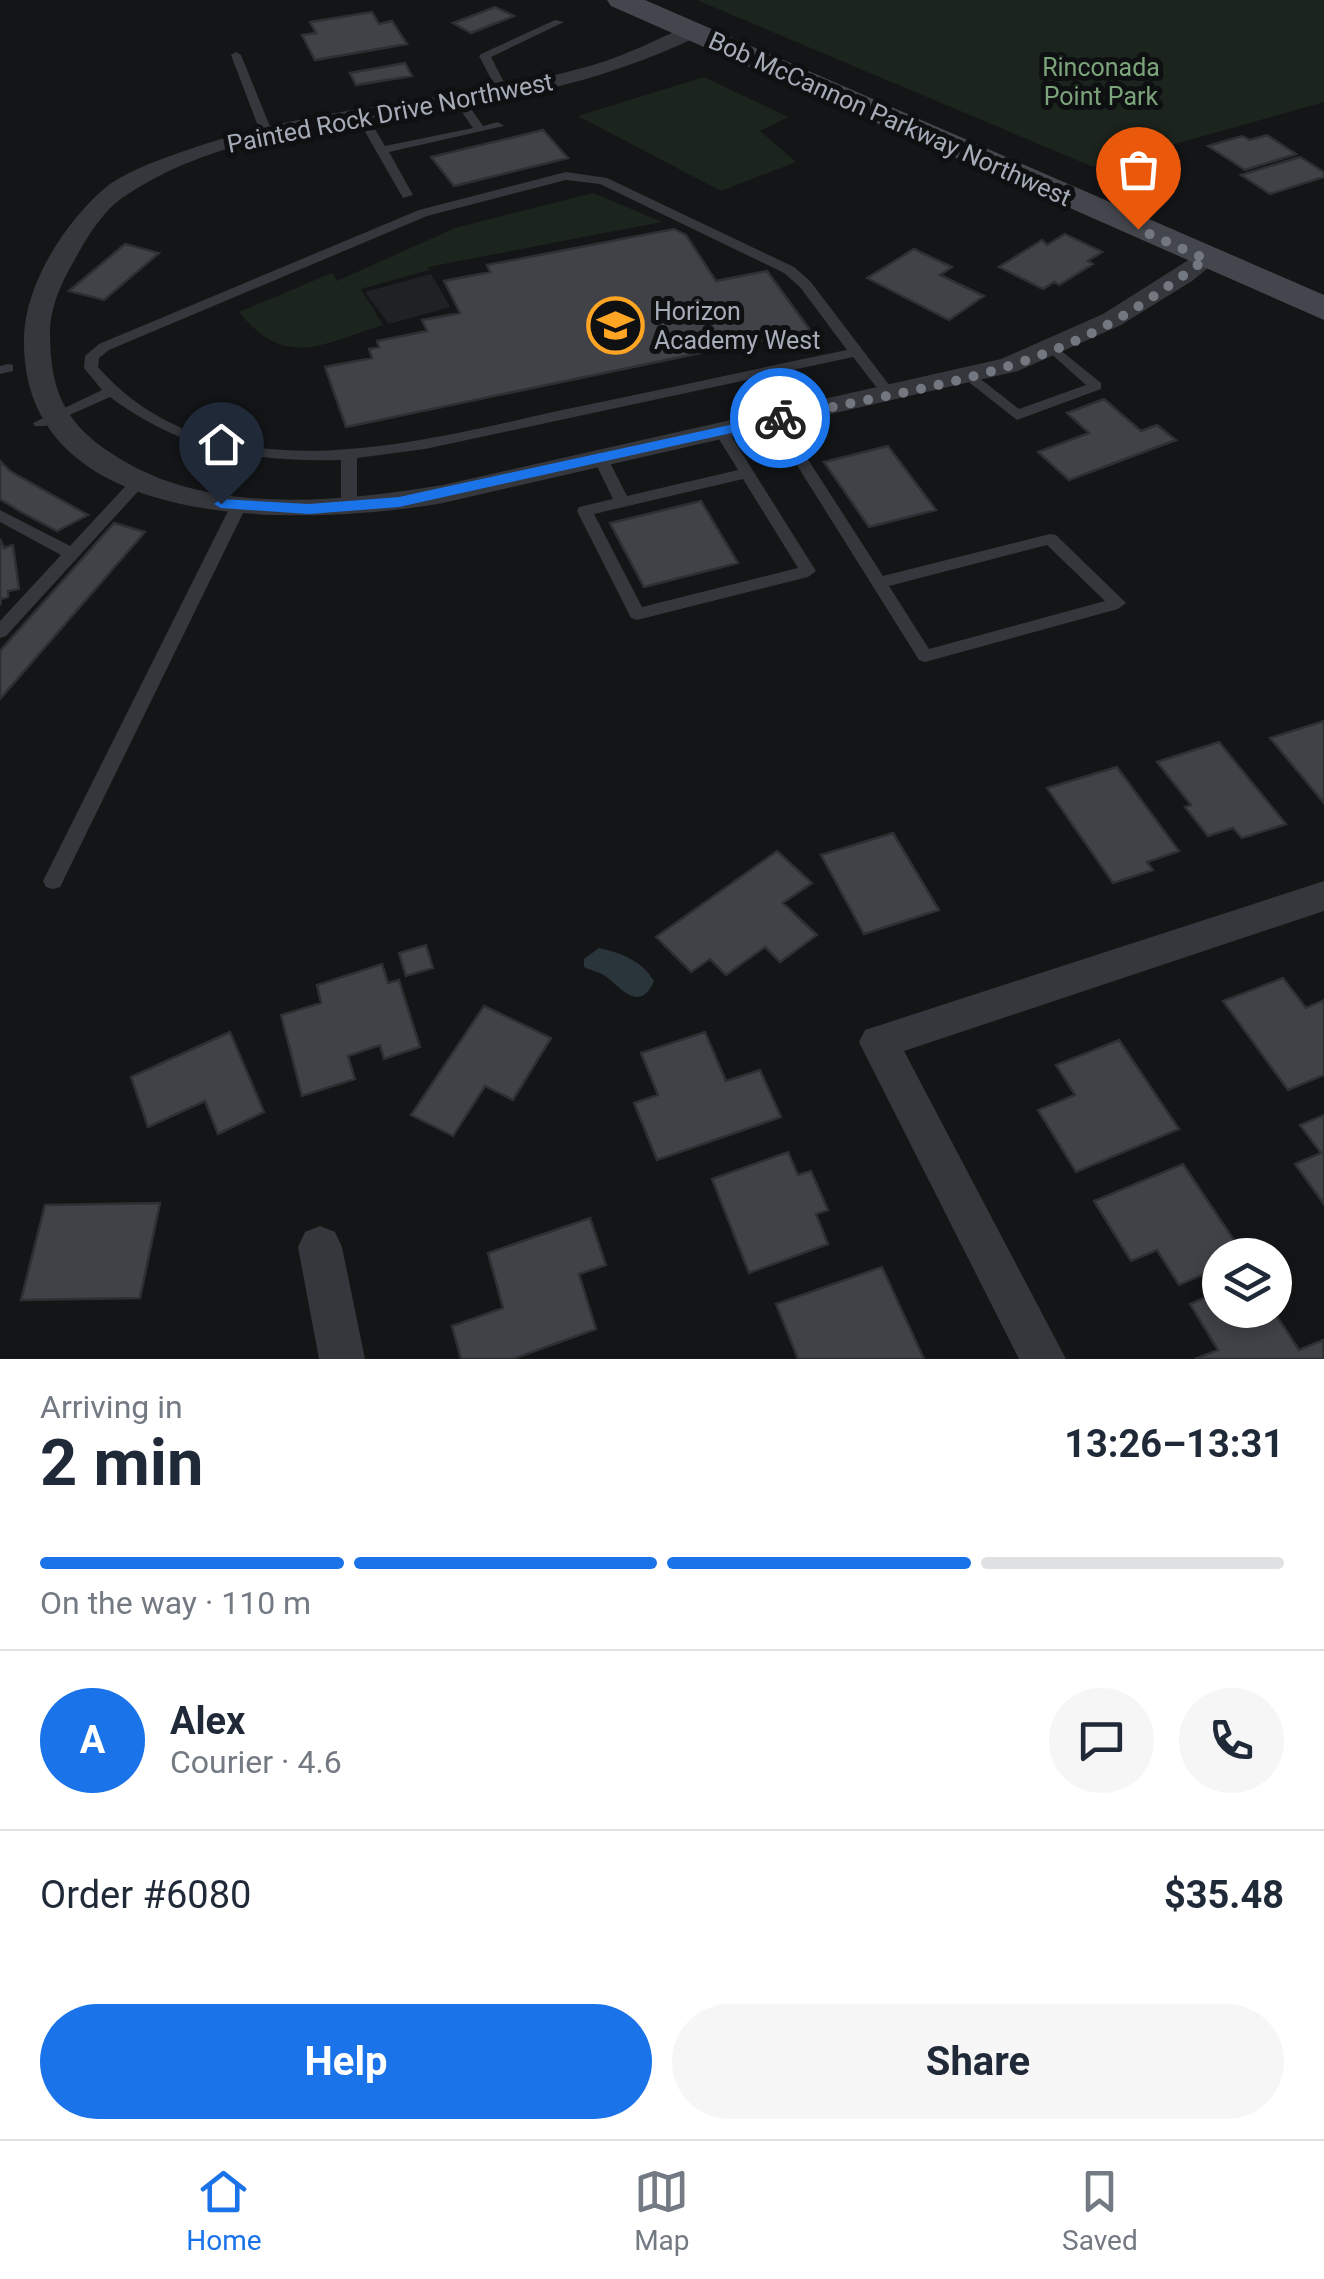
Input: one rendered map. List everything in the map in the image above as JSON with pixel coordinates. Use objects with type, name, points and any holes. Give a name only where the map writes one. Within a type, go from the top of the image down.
[{"type":"street","name":"Bob McCannon Parkway Northwest","points":[[621,0],[706,26],[1219,250],[1324,309]]},
{"type":"street","name":"Bob McCannon Parkway Northwest","points":[[674,0],[706,26]]},
{"type":"street","name":"Painted Rock Drive Northwest","points":[[38,254],[89,207],[142,176],[202,152],[267,134],[602,69],[706,26]]},
{"type":"street","name":"Bob McCannon Parkway Northwest","points":[[1219,250],[1324,280]]},
{"type":"street","points":[[4,358],[20,397],[40,422],[80,456],[138,482],[181,496],[240,505],[349,508],[442,494],[968,376],[1054,349],[1122,317],[1219,250]]},
{"type":"street","points":[[1043,1359],[879,1042],[1324,896]]},
{"type":"street","points":[[320,1247],[342,1359]]},
{"type":"lane","points":[[502,90],[485,56],[559,22]]},
{"type":"lane","points":[[236,55],[267,134]]},
{"type":"lane","points":[[458,98],[480,130]]},
{"type":"lane","points":[[362,116],[407,196]]},
{"type":"lane","points":[[382,150],[498,126]]},
{"type":"lane","points":[[856,352],[425,444],[349,455],[286,455],[222,446],[156,422],[111,391],[94,373],[90,362],[104,346],[423,214],[566,176],[603,180],[789,270],[806,284],[889,394]]},
{"type":"lane","points":[[968,376],[1017,415],[1096,386],[1054,349]]},
{"type":"lane","points":[[40,422],[111,391]]},
{"type":"lane","points":[[774,419],[925,656],[1118,604],[1050,540],[879,583]]},
{"type":"lane","points":[[721,432],[747,473],[808,571],[638,614],[585,511],[747,473]]},
{"type":"lane","points":[[349,455],[349,508]]},
{"type":"lane","points":[[601,458],[622,502]]},
{"type":"lane","points":[[0,632],[138,482]]},
{"type":"lane","points":[[54,882],[240,505]]},
{"type":"lane","points":[[0,515],[72,554]]},
{"type":"shaded area","points":[[431,274],[450,307],[389,324],[365,292]]},
{"type":"shaded area","points":[[599,948],[623,955],[644,968],[654,981],[649,990],[644,995],[632,996],[605,976],[584,967],[584,959]]},
{"type":"green space","name":"Rinconada Point Park","points":[[697,0],[1324,0],[1324,102],[1093,167]]},
{"type":"green space","points":[[704,77],[788,117],[760,131],[796,162],[721,191],[578,116]]},
{"type":"green space","points":[[593,193],[662,222],[428,267],[429,270],[361,289],[383,325],[324,344],[290,347],[273,341],[239,312],[332,273],[337,281],[455,228]]},
{"type":"building","points":[[495,7],[514,16],[471,33],[453,23]]},
{"type":"building","points":[[372,12],[379,24],[392,21],[407,44],[315,60],[302,35],[316,33],[310,22]]},
{"type":"building","points":[[405,63],[412,76],[356,85],[350,73]]},
{"type":"building","points":[[543,130],[568,158],[454,186],[431,157]]},
{"type":"building","points":[[1267,135],[1296,154],[1245,170],[1208,146],[1242,136],[1250,140]]},
{"type":"building","points":[[1300,157],[1324,172],[1324,177],[1270,194],[1241,175]]},
{"type":"building","name":"Horizon Academy West","points":[[674,229],[686,235],[716,281],[767,271],[810,330],[346,427],[325,367],[372,358],[369,349],[379,347],[377,341],[427,331],[422,320],[460,313],[444,281],[490,272],[487,265]]},
{"type":"building","points":[[1065,234],[1102,252],[1088,261],[1093,264],[1059,285],[1054,282],[1043,289],[999,267],[1042,240],[1047,245]]},
{"type":"building","points":[[125,244],[159,253],[104,300],[69,291]]},
{"type":"building","points":[[914,249],[952,267],[940,275],[984,296],[949,320],[867,278]]},
{"type":"building","points":[[1104,399],[1141,431],[1157,425],[1176,440],[1069,480],[1038,452],[1089,433],[1067,413]]},
{"type":"building","points":[[888,446],[936,510],[869,527],[824,462]]},
{"type":"building","points":[[0,461],[10,471],[88,515],[57,531],[21,512],[0,499]]},
{"type":"building","points":[[701,501],[738,563],[644,587],[610,523]]},
{"type":"building","points":[[114,523],[145,532],[0,699],[0,651]]},
{"type":"building","points":[[0,539],[4,548],[13,545],[19,589],[8,591],[0,606]]},
{"type":"building","points":[[1324,721],[1324,803],[1270,738]]},
{"type":"building","points":[[1219,742],[1286,824],[1242,838],[1233,828],[1208,836],[1185,807],[1191,805],[1157,762]]},
{"type":"building","points":[[1117,767],[1179,851],[1147,862],[1153,870],[1113,883],[1047,788]]},
{"type":"building","points":[[893,833],[939,910],[864,934],[821,855]]},
{"type":"building","points":[[777,851],[812,883],[783,903],[817,935],[780,962],[765,947],[726,975],[710,959],[691,972],[656,937]]},
{"type":"building","points":[[426,945],[433,968],[406,976],[399,953]]},
{"type":"building","points":[[382,964],[388,983],[399,980],[420,1047],[384,1059],[380,1045],[348,1056],[355,1079],[302,1096],[281,1015],[321,1003],[317,985]]},
{"type":"building","points":[[1283,978],[1306,1008],[1324,1000],[1324,1075],[1288,1090],[1223,1001]]},
{"type":"building","points":[[484,1006],[551,1038],[513,1100],[485,1086],[453,1136],[411,1115]]},
{"type":"building","points":[[230,1032],[264,1112],[218,1134],[205,1101],[148,1127],[131,1077]]},
{"type":"building","points":[[705,1032],[726,1081],[760,1070],[781,1117],[657,1160],[634,1103],[658,1095],[641,1053]]},
{"type":"building","points":[[1119,1040],[1179,1129],[1076,1172],[1038,1110],[1075,1095],[1056,1065]]},
{"type":"building","points":[[1324,1115],[1324,1204],[1295,1164],[1321,1153],[1300,1125]]},
{"type":"building","points":[[788,1152],[798,1175],[811,1171],[828,1210],[816,1214],[828,1244],[749,1273],[712,1179]]},
{"type":"building","points":[[1183,1164],[1233,1238],[1202,1238],[1202,1275],[1179,1285],[1157,1250],[1131,1261],[1094,1201]]},
{"type":"building","points":[[160,1203],[140,1298],[21,1300],[45,1205]]},
{"type":"building","points":[[590,1218],[606,1265],[579,1274],[596,1329],[513,1359],[461,1359],[452,1326],[503,1308],[488,1253]]},
{"type":"building","points":[[882,1267],[924,1359],[798,1359],[776,1304]]},
{"type":"building","points":[[1202,1299],[1202,1324],[1190,1304]]},
{"type":"building","points":[[1205,1328],[1285,1328],[1299,1350],[1323,1340],[1324,1359],[1195,1359],[1218,1350]]},
{"type":"way so far","points":[[780,418],[968,376],[1046,352],[1122,317],[1206,259],[1138,229]]},
{"type":"place","name":"Horizon Academy West","points":[[615,325]]},
{"type":"route","points":[[221,504],[309,509],[399,502],[780,418]]}]
